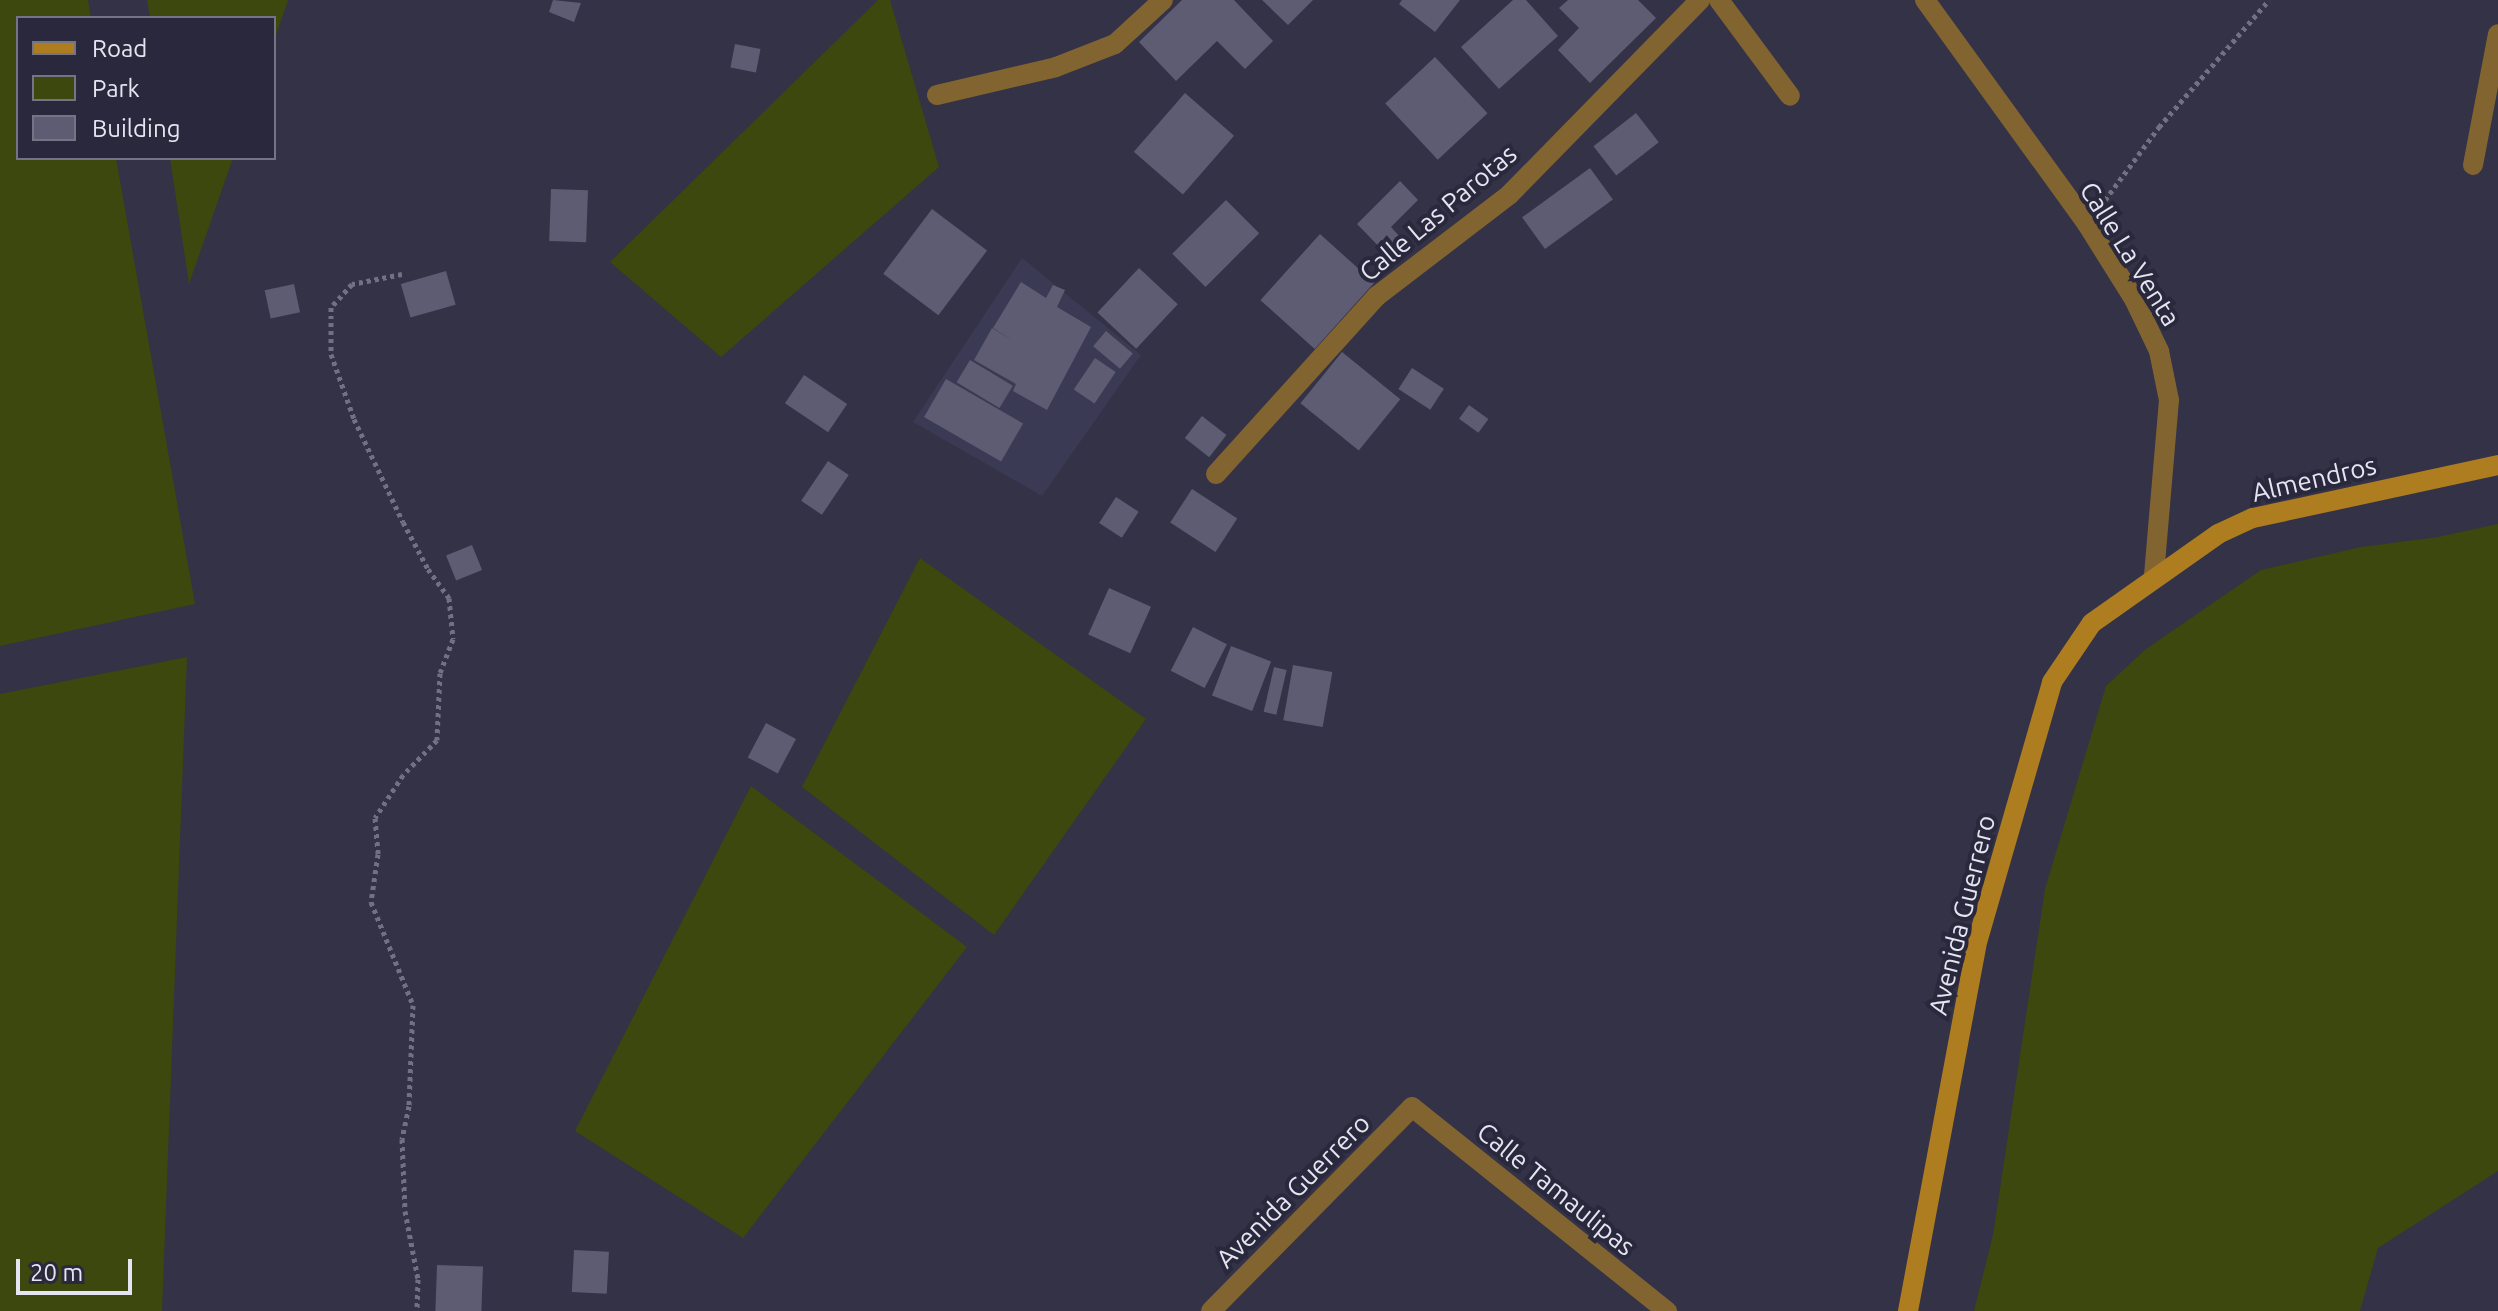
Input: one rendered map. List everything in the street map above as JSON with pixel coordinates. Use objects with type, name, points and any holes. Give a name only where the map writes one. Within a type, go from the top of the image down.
[{"type":"street","points":[[937,95],[1056,67],[1115,44],[1163,0]]},
{"type":"street","name":"Calle Las Parotas","points":[[1216,474],[1377,296],[1509,195],[1700,0]]},
{"type":"street","points":[[1719,0],[1790,96]]},
{"type":"street","name":"Calle La Venta","points":[[1925,0],[2087,224],[2134,299],[2159,351],[2169,400],[2154,575]]},
{"type":"street","points":[[2473,165],[2498,34]]},
{"type":"street","name":"Almendros","points":[[2154,575],[2218,534],[2253,518],[2498,465]]},
{"type":"street","name":"Avenida Guerrero","points":[[1908,1311],[1976,946],[2052,682],[2092,623],[2154,575]]},
{"type":"street","name":"Avenida Guerrero","points":[[1211,1311],[1412,1107]]},
{"type":"street","name":"Calle Tamaulipas","points":[[1412,1107],[1667,1311]]},
{"type":"path","points":[[2087,224],[2159,127],[2269,0]]},
{"type":"path","points":[[402,274],[352,284],[331,307],[331,354],[354,419],[403,522],[428,569],[449,598],[453,639],[440,673],[437,740],[403,775],[375,818],[378,854],[371,902],[413,1005],[409,1106],[402,1139],[405,1211],[418,1279],[417,1311]]},
{"type":"shaded area","points":[[1022,258],[1141,355],[1042,496],[913,422]]},
{"type":"green space","points":[[0,0],[88,0],[91,16],[16,16],[16,160],[116,160],[195,604],[0,646]]},
{"type":"green space","points":[[147,0],[288,0],[276,35],[276,16],[150,16]]},
{"type":"green space","points":[[878,0],[890,0],[939,167],[721,357],[610,262]]},
{"type":"green space","points":[[170,160],[232,160],[189,284]]},
{"type":"green space","points":[[2498,524],[2498,1171],[2378,1248],[2360,1311],[1974,1311],[1993,1235],[2045,889],[2106,686],[2146,649],[2261,570],[2361,547],[2438,537]]},
{"type":"green space","points":[[920,558],[1146,719],[994,935],[802,787]]},
{"type":"green space","points":[[187,657],[162,1311],[0,1311],[0,694]]},
{"type":"green space","points":[[751,786],[967,947],[743,1238],[575,1131]]},
{"type":"building","points":[[553,0],[581,3],[574,22],[549,12]]},
{"type":"building","points":[[1182,0],[1234,0],[1273,41],[1245,69],[1217,41],[1176,81],[1139,42]]},
{"type":"building","points":[[1262,0],[1313,0],[1288,25]]},
{"type":"building","points":[[1402,0],[1460,0],[1435,32],[1399,4]]},
{"type":"building","points":[[1513,0],[1526,0],[1558,36],[1499,89],[1461,47]]},
{"type":"building","points":[[1568,0],[1638,0],[1656,18],[1590,83],[1558,50],[1579,28],[1559,8]]},
{"type":"building","points":[[735,44],[761,49],[756,73],[730,68]]},
{"type":"building","points":[[1435,57],[1488,113],[1438,160],[1385,103]]},
{"type":"building","points":[[1185,93],[1234,136],[1183,195],[1134,152]]},
{"type":"building","points":[[1636,113],[1659,142],[1616,175],[1593,146]]},
{"type":"building","points":[[1590,168],[1613,200],[1545,249],[1522,217]]},
{"type":"building","points":[[1400,181],[1418,200],[1391,227],[1409,247],[1394,262],[1357,224]]},
{"type":"building","points":[[551,189],[588,190],[586,242],[549,241]]},
{"type":"building","points":[[1226,200],[1259,233],[1205,287],[1172,254]]},
{"type":"building","points":[[932,209],[987,251],[938,315],[883,274]]},
{"type":"building","points":[[1320,234],[1374,283],[1315,349],[1260,300]]},
{"type":"building","points":[[1139,268],[1178,304],[1136,349],[1097,313]]},
{"type":"building","points":[[446,271],[456,305],[410,318],[401,284]]},
{"type":"building","points":[[1021,282],[1046,298],[1053,285],[1065,290],[1057,307],[1091,327],[1047,410],[1013,391],[1016,384],[974,360],[992,328],[1015,342],[993,328]]},
{"type":"building","points":[[294,284],[300,312],[271,319],[265,290]]},
{"type":"building","points":[[1106,331],[1133,353],[1120,369],[1093,346]]},
{"type":"building","points":[[1342,352],[1400,399],[1359,450],[1300,403]]},
{"type":"building","points":[[1095,358],[1116,372],[1094,403],[1074,390]]},
{"type":"building","points":[[970,360],[1013,386],[999,408],[957,382]]},
{"type":"building","points":[[1412,368],[1444,389],[1430,410],[1398,389]]},
{"type":"building","points":[[804,375],[847,404],[828,432],[785,403]]},
{"type":"building","points":[[946,379],[1023,424],[1001,462],[924,417]]},
{"type":"building","points":[[1469,405],[1488,419],[1478,433],[1459,419]]},
{"type":"building","points":[[1202,416],[1226,435],[1209,457],[1185,438]]},
{"type":"building","points":[[828,461],[849,475],[822,515],[801,501]]},
{"type":"building","points":[[1192,489],[1237,518],[1216,552],[1170,523]]},
{"type":"building","points":[[1116,497],[1139,512],[1122,538],[1099,523]]},
{"type":"building","points":[[472,545],[482,570],[456,581],[446,555]]},
{"type":"building","points":[[1109,588],[1151,607],[1130,653],[1088,635]]},
{"type":"building","points":[[1193,627],[1227,644],[1205,688],[1171,671]]},
{"type":"building","points":[[1231,646],[1271,661],[1252,711],[1212,695]]},
{"type":"building","points":[[1293,665],[1332,672],[1323,727],[1283,720]]},
{"type":"building","points":[[1274,667],[1287,670],[1276,715],[1264,712]]},
{"type":"building","points":[[766,723],[796,739],[778,773],[748,757]]},
{"type":"building","points":[[574,1250],[609,1252],[607,1294],[572,1292]]},
{"type":"building","points":[[437,1265],[483,1267],[481,1311],[435,1311]]}]
